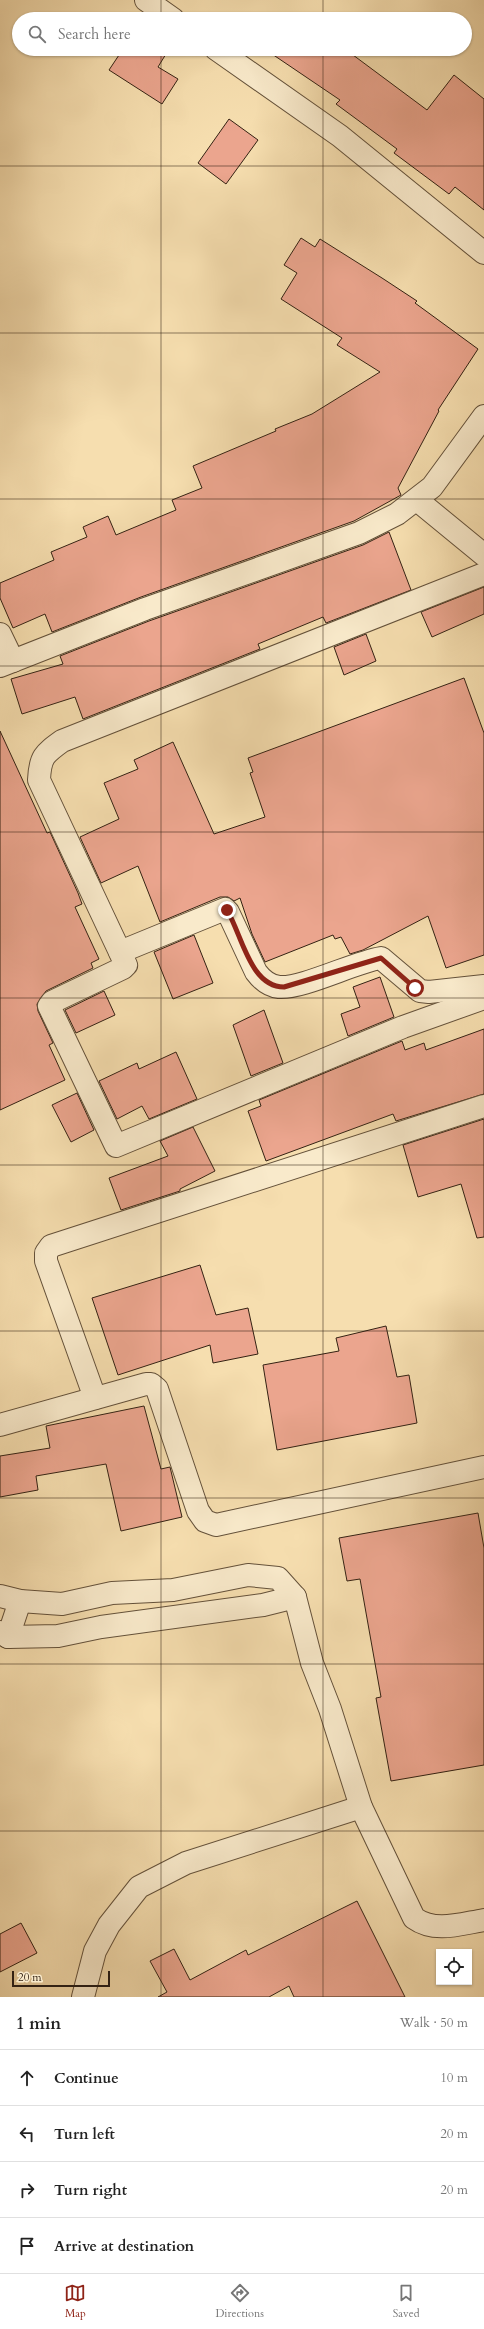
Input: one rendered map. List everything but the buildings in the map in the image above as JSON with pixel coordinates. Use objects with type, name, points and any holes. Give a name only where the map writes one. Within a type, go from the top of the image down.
[{"type":"street","points":[[146,0],[169,10]]},
{"type":"street","points":[[226,56],[340,136],[484,253]]},
{"type":"street","points":[[0,634],[7,663],[202,588],[359,533],[397,514],[432,487],[484,416]]},
{"type":"street","points":[[417,500],[484,554]]},
{"type":"street","points":[[484,574],[73,736],[46,752],[40,764],[39,780],[126,965],[123,968],[52,1002],[49,1006],[117,1146],[403,1027],[484,998]]},
{"type":"street","points":[[120,952],[225,909],[228,912],[256,972],[263,980],[278,987],[302,983],[381,958],[420,991],[429,992],[484,986]]},
{"type":"street","points":[[95,1398],[46,1261],[46,1252],[51,1246],[484,1106]]},
{"type":"street","points":[[0,1425],[146,1384],[155,1386],[198,1511],[205,1521],[216,1525],[484,1467]]},
{"type":"street","points":[[295,1597],[263,1605],[101,1627],[58,1636],[4,1634],[10,1598],[62,1604],[112,1593],[173,1590],[248,1575],[278,1578],[295,1597],[312,1663],[330,1709],[361,1807],[414,1918],[423,1924],[439,1928],[484,1920]]},
{"type":"street","points":[[83,1997],[95,1951],[109,1925],[139,1887],[186,1864],[361,1807]]},
{"type":"route","points":[[227,910],[256,972],[263,980],[270,984],[278,987],[284,987],[302,983],[381,958],[415,988]]}]
